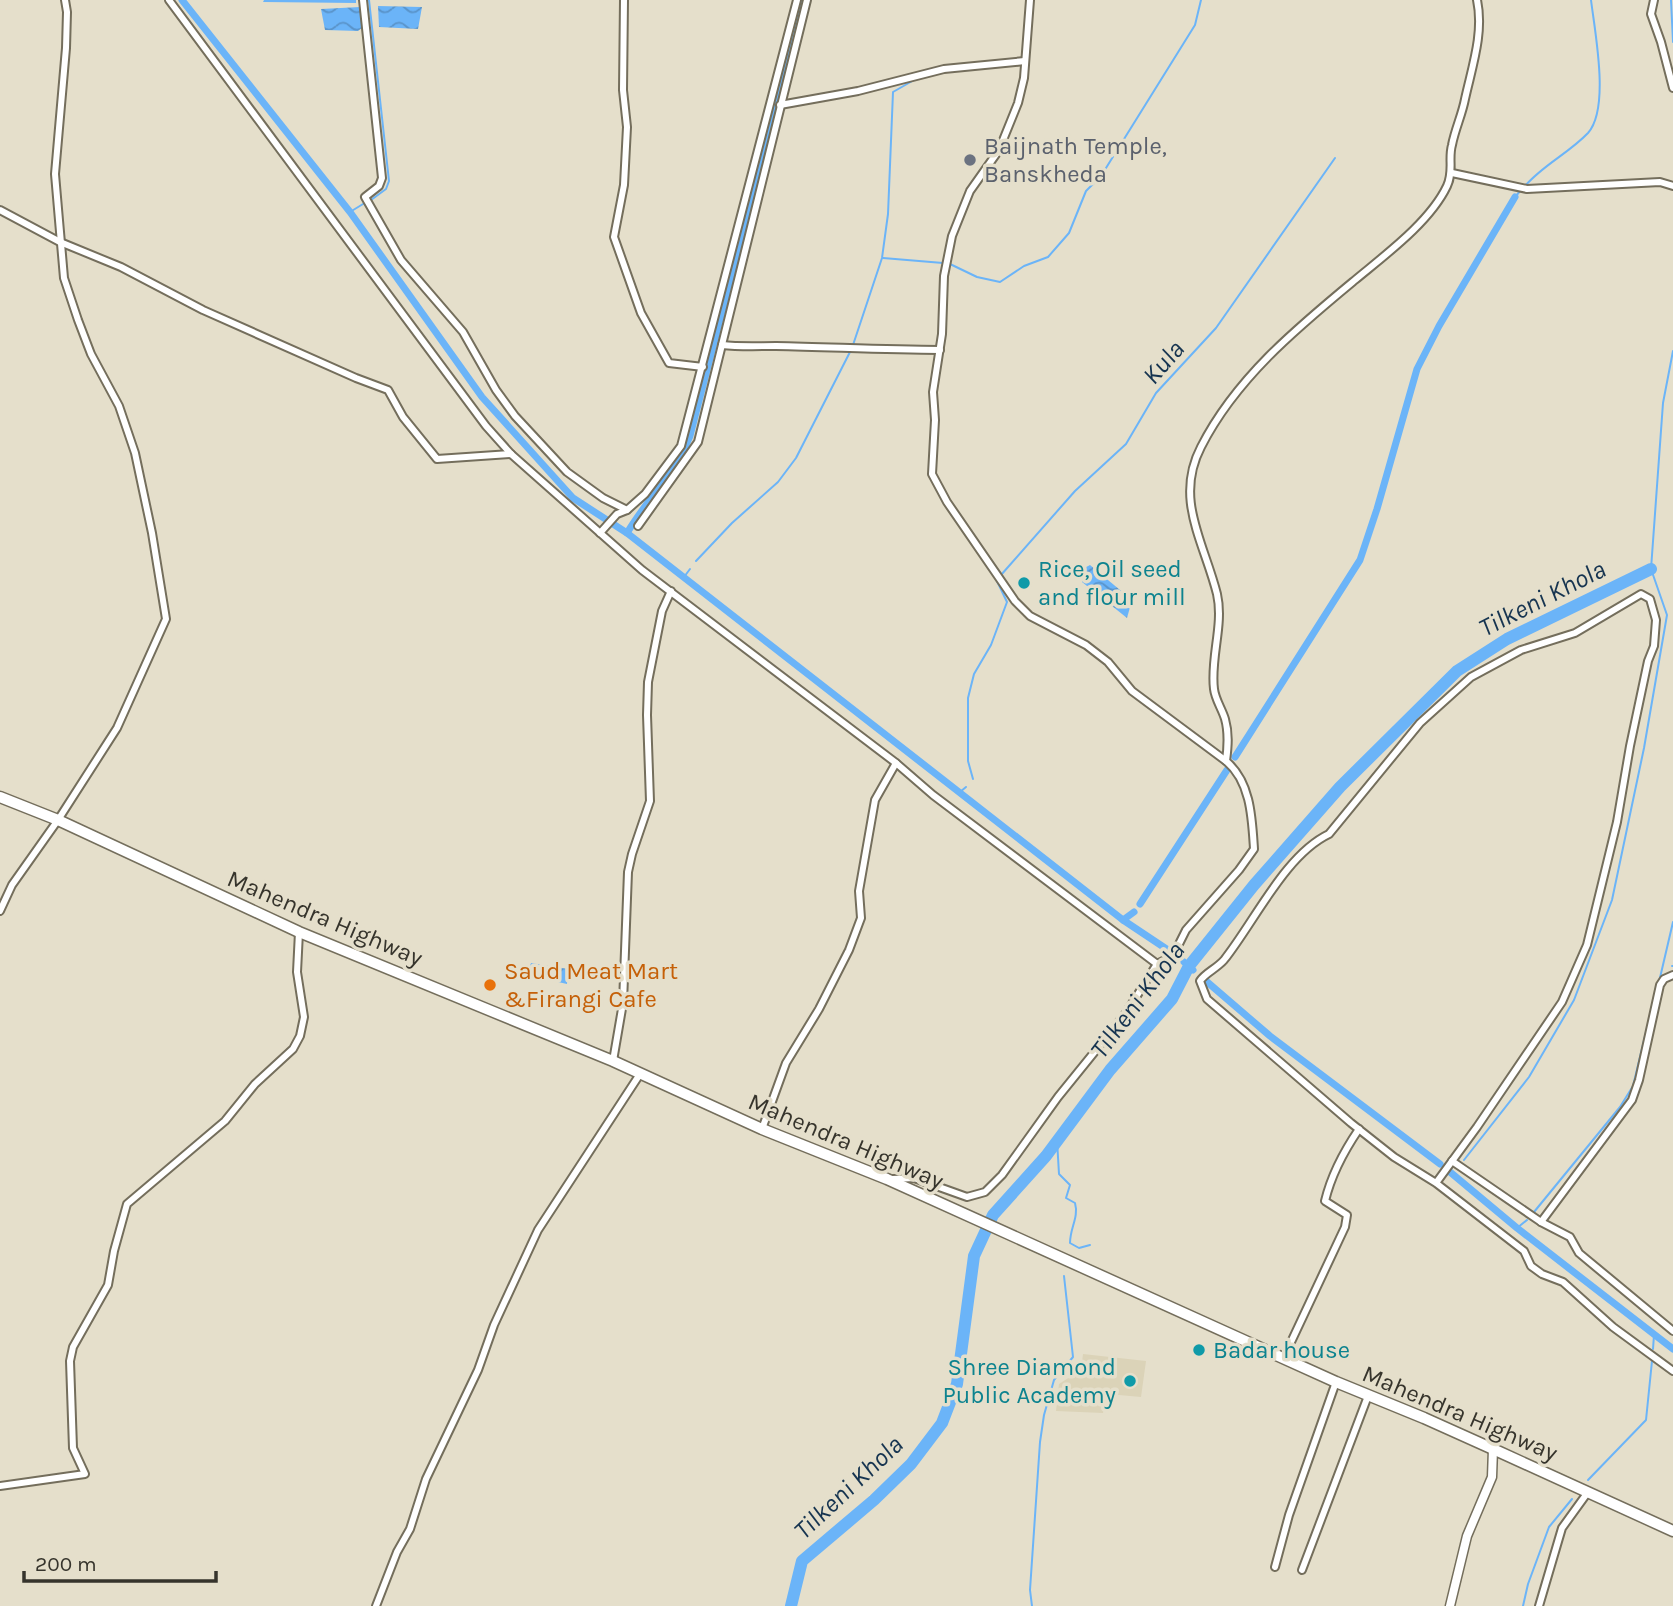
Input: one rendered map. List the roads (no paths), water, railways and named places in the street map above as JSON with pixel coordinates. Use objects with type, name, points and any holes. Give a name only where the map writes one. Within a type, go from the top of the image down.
[{"type":"main road","name":"Mahendra Highway","points":[[0,797],[58,820],[299,932],[613,1061],[762,1129],[887,1179],[1673,1531]]},
{"type":"street","points":[[0,911],[12,885],[58,820],[117,728],[166,619],[135,453],[119,406],[91,354],[64,278],[55,174],[66,48],[65,0]]},
{"type":"street","points":[[169,0],[486,426],[511,454],[671,592],[1157,964]]},
{"type":"street","points":[[363,0],[382,178],[379,186],[365,197],[401,260],[463,332],[496,390],[515,416],[567,472],[603,498],[626,510]]},
{"type":"street","points":[[624,0],[623,90],[627,127],[624,185],[614,237],[641,313],[669,363],[703,367]]},
{"type":"street","points":[[600,533],[615,516],[645,495],[681,446],[797,0]]},
{"type":"street","points":[[638,526],[698,442],[807,0]]},
{"type":"street","points":[[887,1179],[914,1178],[967,1197],[985,1192],[1002,1175],[1058,1097],[1126,1013],[1157,964],[1169,958],[1176,950],[1186,930],[1254,849],[1247,792],[1238,771],[1132,691],[1108,662],[1086,645],[1030,616],[1009,592],[947,502],[932,474],[935,420],[933,393],[940,350],[944,276],[952,236],[970,191],[999,150],[1011,126],[1024,78],[1030,0]]},
{"type":"street","points":[[1226,761],[1229,742],[1225,720],[1214,691],[1213,653],[1218,621],[1217,597],[1189,501],[1190,474],[1201,446],[1235,392],[1299,327],[1382,258],[1423,219],[1446,189],[1452,173],[1451,146],[1462,113],[1480,34],[1477,0]]},
{"type":"street","points":[[1654,0],[1651,14],[1673,88]]},
{"type":"street","points":[[780,105],[858,91],[944,69],[1025,61]]},
{"type":"street","points":[[1452,173],[1523,188],[1660,182],[1673,186]]},
{"type":"street","points":[[0,210],[60,242],[121,267],[203,310],[356,379],[388,390],[403,417],[437,459],[511,454]]},
{"type":"street","points":[[722,345],[752,348],[773,346],[852,350],[940,350]]},
{"type":"street","points":[[613,1061],[624,1003],[628,872],[650,801],[648,682],[662,611],[671,592]]},
{"type":"street","points":[[1436,1183],[1562,1002],[1587,944],[1609,860],[1635,721],[1648,661],[1654,646],[1656,620],[1650,599],[1641,594],[1575,633],[1521,650],[1471,677],[1420,723],[1329,834],[1314,841],[1286,869],[1234,947],[1217,969],[1203,976],[1200,981],[1207,999],[1359,1129],[1394,1157],[1436,1183],[1524,1251],[1531,1266],[1542,1274],[1563,1282],[1614,1327],[1673,1371]]},
{"type":"street","points":[[762,1129],[786,1063],[819,1009],[849,950],[861,918],[859,891],[876,800],[896,763]]},
{"type":"street","points":[[0,1486],[85,1474],[73,1448],[70,1361],[73,1347],[108,1285],[127,1204],[225,1121],[255,1084],[293,1049],[300,1036],[304,1017],[297,972],[299,932]]},
{"type":"street","points":[[1541,1222],[1632,1100],[1660,985],[1664,979],[1673,975]]},
{"type":"street","points":[[376,1606],[397,1552],[411,1529],[426,1479],[478,1370],[494,1325],[538,1230],[640,1074]]},
{"type":"street","points":[[1284,1357],[1345,1227],[1348,1215],[1325,1201],[1340,1162],[1359,1129]]},
{"type":"street","points":[[1452,1161],[1541,1222],[1570,1237],[1579,1253],[1673,1331]]},
{"type":"street","points":[[1275,1567],[1289,1515],[1336,1382]]},
{"type":"street","points":[[1302,1570],[1368,1396]]},
{"type":"street","points":[[1450,1606],[1467,1536],[1492,1477],[1493,1449]]},
{"type":"street","points":[[1539,1606],[1562,1528],[1588,1492]]},
{"type":"water","points":[[356,0],[356,3],[263,2]]},
{"type":"water","points":[[378,6],[422,7],[418,29],[379,27]]},
{"type":"water","points":[[360,7],[363,27],[358,31],[325,30],[321,9]]},
{"type":"water","points":[[1090,565],[1132,600],[1127,618],[1082,582],[1083,572]]},
{"type":"water","points":[[531,963],[568,969],[567,984],[527,975]]},
{"type":"waterway","points":[[182,0],[350,212],[482,397],[573,498],[627,533],[1123,920],[1168,950]]},
{"type":"waterway","points":[[369,0],[389,181],[386,189],[371,200]]},
{"type":"waterway","points":[[627,533],[677,461],[690,436],[802,0]]},
{"type":"waterway","points":[[950,264],[977,277],[1000,282],[1024,266],[1048,257],[1069,233],[1086,191],[1101,176],[1195,25],[1201,0]]},
{"type":"waterway","points":[[1525,186],[1581,140],[1595,121],[1600,89],[1591,0]]},
{"type":"waterway","name":"Tilkeni Khola","points":[[1671,0],[1673,42]]},
{"type":"waterway","points":[[853,345],[882,258],[888,214],[893,92],[914,80]]},
{"type":"waterway","name":"Kula","points":[[1001,575],[1075,491],[1126,444],[1156,393],[1216,328],[1335,158]]},
{"type":"waterway","points":[[1515,197],[1521,190]]},
{"type":"waterway","points":[[1235,757],[1360,560],[1417,369],[1439,326],[1515,197]]},
{"type":"waterway","points":[[350,212],[363,204]]},
{"type":"waterway","points":[[883,258],[943,263]]},
{"type":"waterway","points":[[696,561],[732,523],[778,482],[796,458],[851,350]]},
{"type":"waterway","name":"Tilkeni Khola","points":[[1464,1160],[1529,1077],[1574,1000],[1612,900],[1644,748],[1667,615],[1651,569],[1663,403],[1673,351]]},
{"type":"waterway","points":[[684,577],[690,569]]},
{"type":"waterway","name":"Tilkeni Khola","points":[[791,1606],[802,1561],[874,1500],[911,1464],[942,1423],[957,1384],[974,1256],[993,1215],[1046,1156],[1110,1070],[1172,999],[1189,966],[1254,885],[1340,787],[1457,671],[1507,639],[1651,569]]},
{"type":"waterway","name":"Kula","points":[[973,779],[968,761],[968,698],[974,674],[991,645],[1007,602],[996,579]]},
{"type":"waterway","points":[[1140,904],[1227,770]]},
{"type":"waterway","name":"Kula","points":[[960,792],[966,787]]},
{"type":"waterway","points":[[1123,920],[1134,912]]},
{"type":"waterway","points":[[1659,982],[1673,922]]},
{"type":"waterway","name":"Tilkeni Khola","points":[[1184,962],[1193,970]]},
{"type":"waterway","points":[[1206,981],[1270,1036],[1440,1164]]},
{"type":"waterway","points":[[1534,1212],[1620,1107],[1633,1086],[1647,1028]]},
{"type":"waterway","points":[[1057,1140],[1059,1174],[1070,1185],[1066,1198],[1075,1203],[1076,1208],[1070,1243],[1079,1248],[1090,1245]]},
{"type":"waterway","points":[[1450,1172],[1517,1228],[1673,1349]]},
{"type":"waterway","points":[[1517,1228],[1527,1220]]},
{"type":"waterway","points":[[1032,1606],[1030,1590],[1044,1415],[1054,1380],[1073,1357],[1064,1276]]},
{"type":"waterway","points":[[1653,1349],[1654,1335]]},
{"type":"waterway","points":[[1588,1480],[1646,1420],[1652,1361]]},
{"type":"waterway","points":[[1523,1606],[1528,1584],[1549,1527],[1572,1499]]},
{"type":"place","name":"Baijnath Temple, Banskheda","points":[[970,160]]},
{"type":"place","name":"Rice, Oil seed and flour mill","points":[[1024,583]]},
{"type":"place","name":"Saud Meat Mart &Firangi Cafe","points":[[490,985]]},
{"type":"place","name":"Badar house","points":[[1199,1350]]},
{"type":"place","name":"Shree Diamond Public Academy","points":[[1130,1381]]}]
